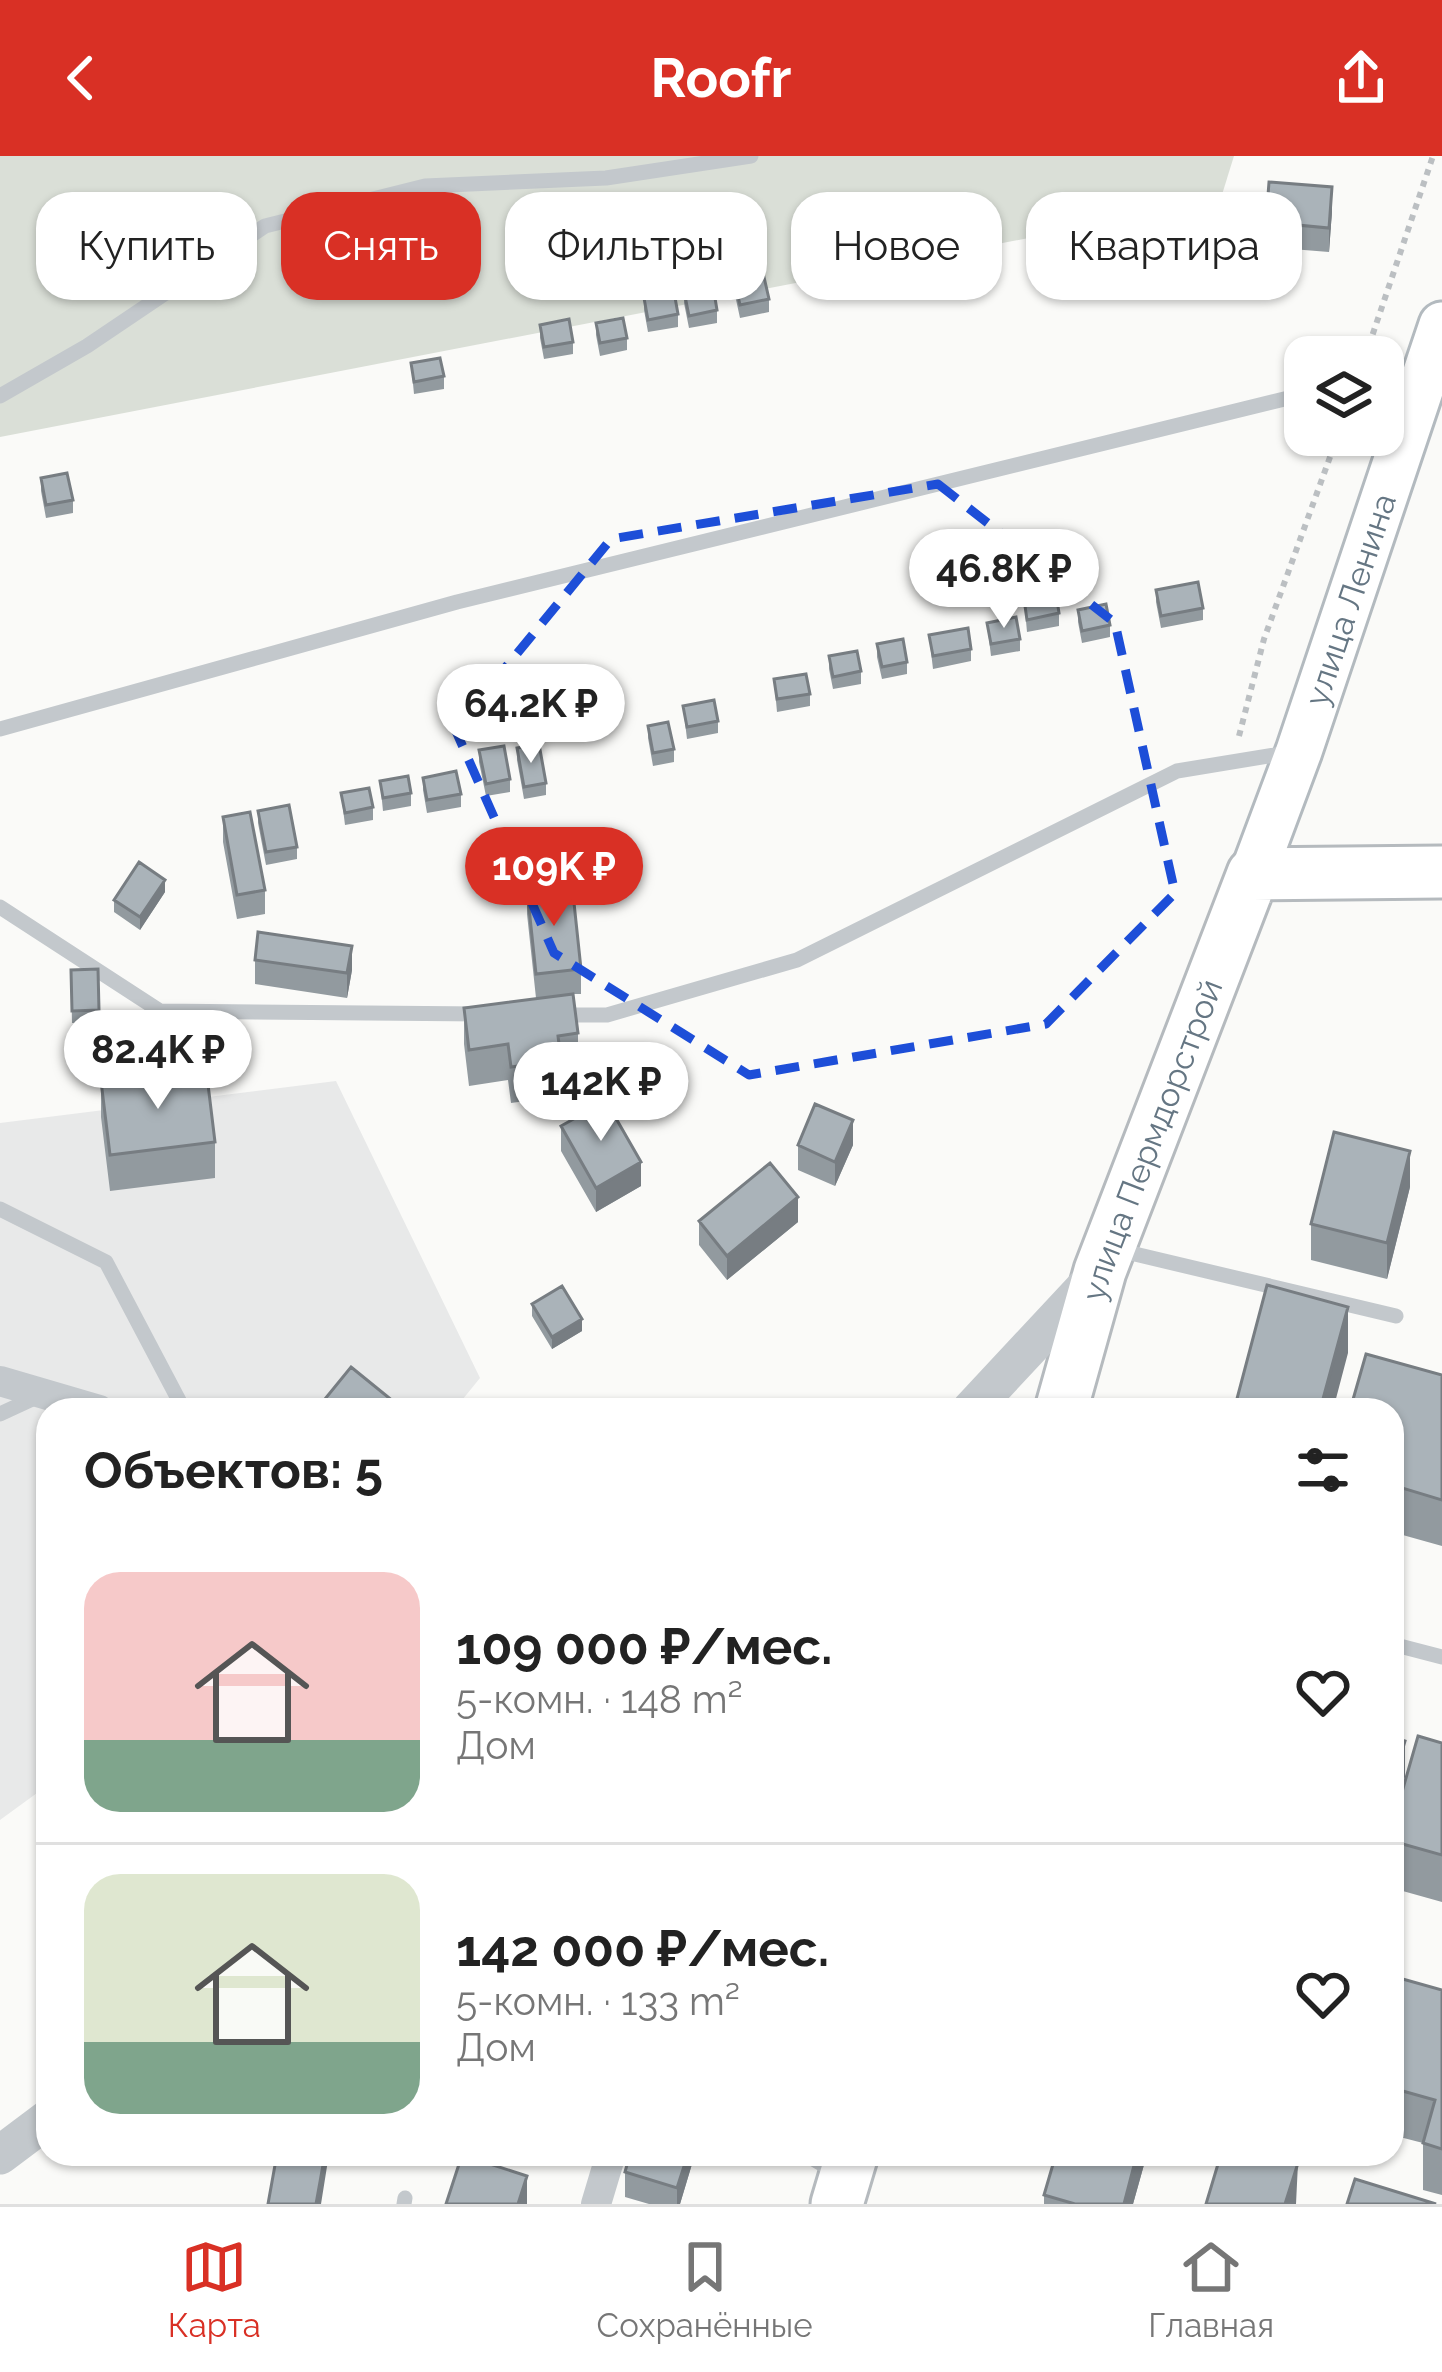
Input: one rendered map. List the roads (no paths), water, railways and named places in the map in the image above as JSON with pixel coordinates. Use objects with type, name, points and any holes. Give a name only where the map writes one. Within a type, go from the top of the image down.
[{"type":"main road","name":"улица Ленина","points":[[1404,399],[1442,325]]},
{"type":"main road","name":"улица Ленина","points":[[1253,874],[1299,752],[1385,456]]},
{"type":"main road","points":[[1253,874],[1442,872]]},
{"type":"main road","name":"улица Пермдорстрой","points":[[1065,1398],[1105,1260],[1253,874]]},
{"type":"street","points":[[982,1398],[1105,1260]]},
{"type":"street","points":[[0,1381],[58,1398]]},
{"type":"street","points":[[0,2156],[36,2128]]},
{"type":"street","points":[[596,2204],[607,2166]]},
{"type":"lane","points":[[0,396],[87,346],[265,226],[425,186],[606,178],[751,156]]},
{"type":"lane","points":[[0,729],[458,602],[1284,399]]},
{"type":"lane","points":[[536,1015],[607,1016],[797,960],[1178,772],[1299,752]]},
{"type":"lane","points":[[0,907],[160,1011],[489,1014]]},
{"type":"lane","points":[[0,1209],[106,1262],[178,1398]]},
{"type":"lane","points":[[1105,1260],[1396,1316]]},
{"type":"lane","points":[[0,1414],[44,1394]]},
{"type":"lane","points":[[1404,1647],[1442,1657]]}]
